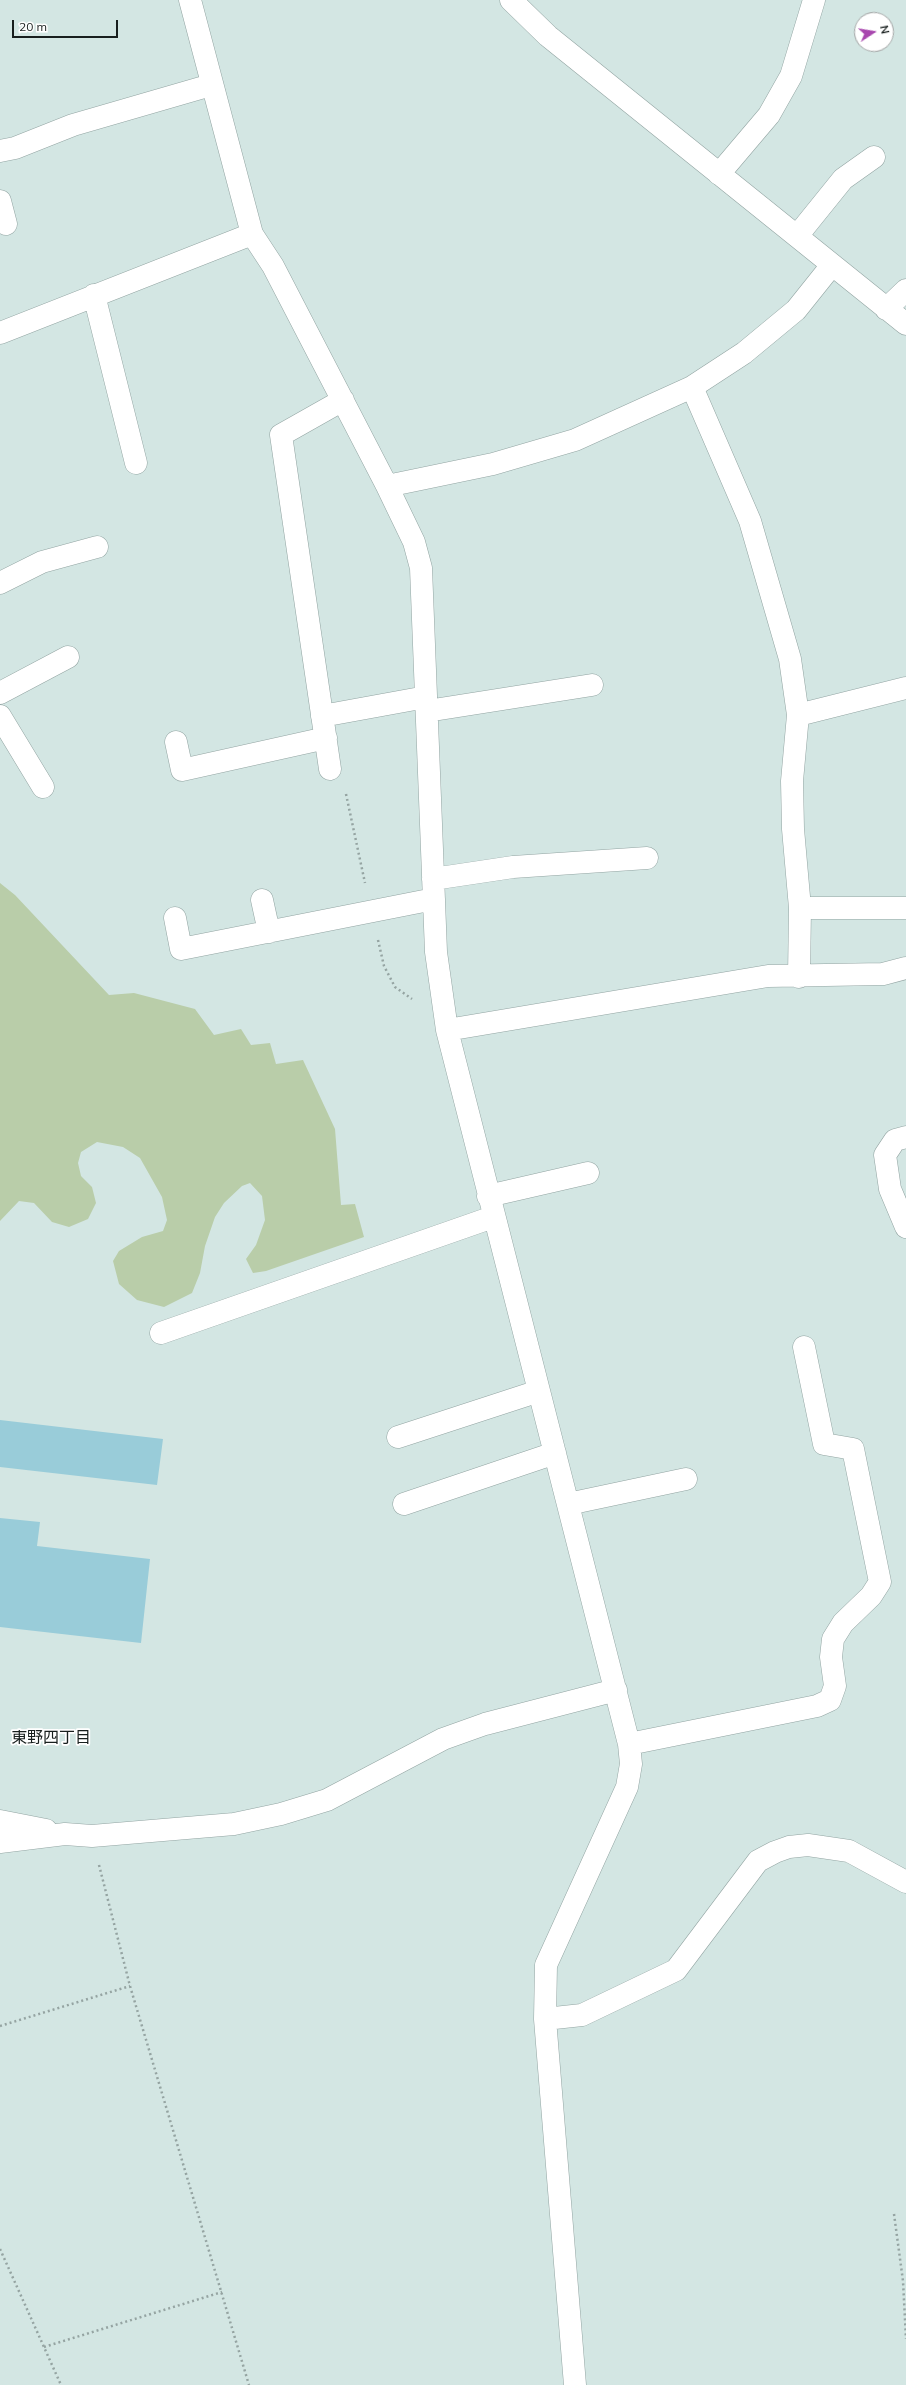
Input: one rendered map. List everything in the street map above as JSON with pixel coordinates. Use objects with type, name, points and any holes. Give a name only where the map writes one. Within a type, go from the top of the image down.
[{"type":"street","points":[[190,0],[211,84],[252,234],[273,266],[387,486],[414,542],[422,568],[436,952],[447,1030],[493,1217],[630,1744],[631,1764],[627,1787],[546,1965],[545,2019],[575,2385]]},
{"type":"street","points":[[511,0],[548,36],[906,324]]},
{"type":"street","points":[[719,174],[769,115],[791,76],[814,0]]},
{"type":"street","points":[[0,151],[15,148],[73,125],[211,84]]},
{"type":"street","points":[[797,236],[843,179],[874,157]]},
{"type":"street","points":[[0,201],[6,224]]},
{"type":"street","points":[[0,333],[252,234]]},
{"type":"street","points":[[387,486],[493,464],[575,440],[692,388],[744,353],[796,310],[832,265]]},
{"type":"street","points":[[886,309],[906,290]]},
{"type":"street","points":[[94,295],[136,463]]},
{"type":"street","points":[[692,388],[750,521],[790,659],[798,715],[792,781],[793,829],[800,908],[799,977]]},
{"type":"street","points":[[330,769],[281,435],[343,400]]},
{"type":"street","points":[[0,583],[42,562],[97,547]]},
{"type":"street","points":[[0,692],[68,656]]},
{"type":"street","points":[[322,716],[592,685]]},
{"type":"street","points":[[798,715],[906,688]]},
{"type":"street","points":[[0,716],[43,787]]},
{"type":"street","points":[[176,742],[182,770],[326,738]]},
{"type":"street","points":[[175,918],[181,949],[269,932],[512,867],[647,858]]},
{"type":"street","points":[[262,900],[269,932]]},
{"type":"street","points":[[800,908],[906,908]]},
{"type":"street","points":[[447,1030],[768,976],[799,977],[883,974],[906,968]]},
{"type":"street","points":[[906,1137],[895,1140],[885,1156],[890,1189],[906,1227]]},
{"type":"street","points":[[488,1196],[588,1173]]},
{"type":"street","points":[[161,1333],[493,1217]]},
{"type":"street","points":[[630,1744],[817,1706],[830,1700],[835,1686],[831,1656],[832,1639],[843,1623],[871,1596],[880,1582],[853,1449],[824,1444],[804,1347]]},
{"type":"street","points":[[398,1437],[539,1391]]},
{"type":"street","points":[[404,1504],[555,1453]]},
{"type":"street","points":[[568,1504],[686,1479]]},
{"type":"street","points":[[0,1821],[65,1834],[92,1836],[234,1824],[281,1814],[327,1800],[443,1739],[485,1724],[616,1690]]},
{"type":"street","points":[[0,1842],[65,1834]]},
{"type":"street","points":[[545,2019],[582,2014],[676,1970],[758,1862],[775,1852],[789,1847],[808,1845],[849,1851],[906,1882]]},
{"type":"path","points":[[92,1836],[130,1986],[249,2385]]},
{"type":"path","points":[[0,2026],[130,1986]]},
{"type":"path","points":[[894,2214],[902,2281],[906,2339]]},
{"type":"path","points":[[0,2248],[61,2385]]},
{"type":"path","points":[[44,2347],[222,2292]]},
{"type":"green space","points":[[0,883],[15,895],[109,995],[134,993],[195,1009],[214,1035],[241,1029],[251,1045],[270,1043],[276,1064],[303,1060],[335,1129],[341,1205],[355,1204],[364,1237],[266,1271],[253,1273],[246,1259],[256,1245],[265,1220],[262,1196],[250,1183],[242,1186],[224,1203],[215,1217],[205,1246],[200,1273],[192,1293],[164,1307],[137,1300],[119,1284],[113,1261],[119,1251],[142,1237],[163,1231],[167,1220],[162,1197],[140,1158],[123,1147],[97,1142],[81,1152],[78,1163],[81,1176],[92,1187],[96,1203],[88,1219],[69,1227],[52,1222],[34,1203],[19,1201],[0,1221]]},
{"type":"building","points":[[0,1420],[163,1439],[157,1485],[0,1467]]},
{"type":"building","points":[[0,1518],[40,1522],[37,1546],[150,1559],[141,1643],[0,1627]]},
{"type":"district","name":"東野四丁目","points":[[51,1738]]}]
